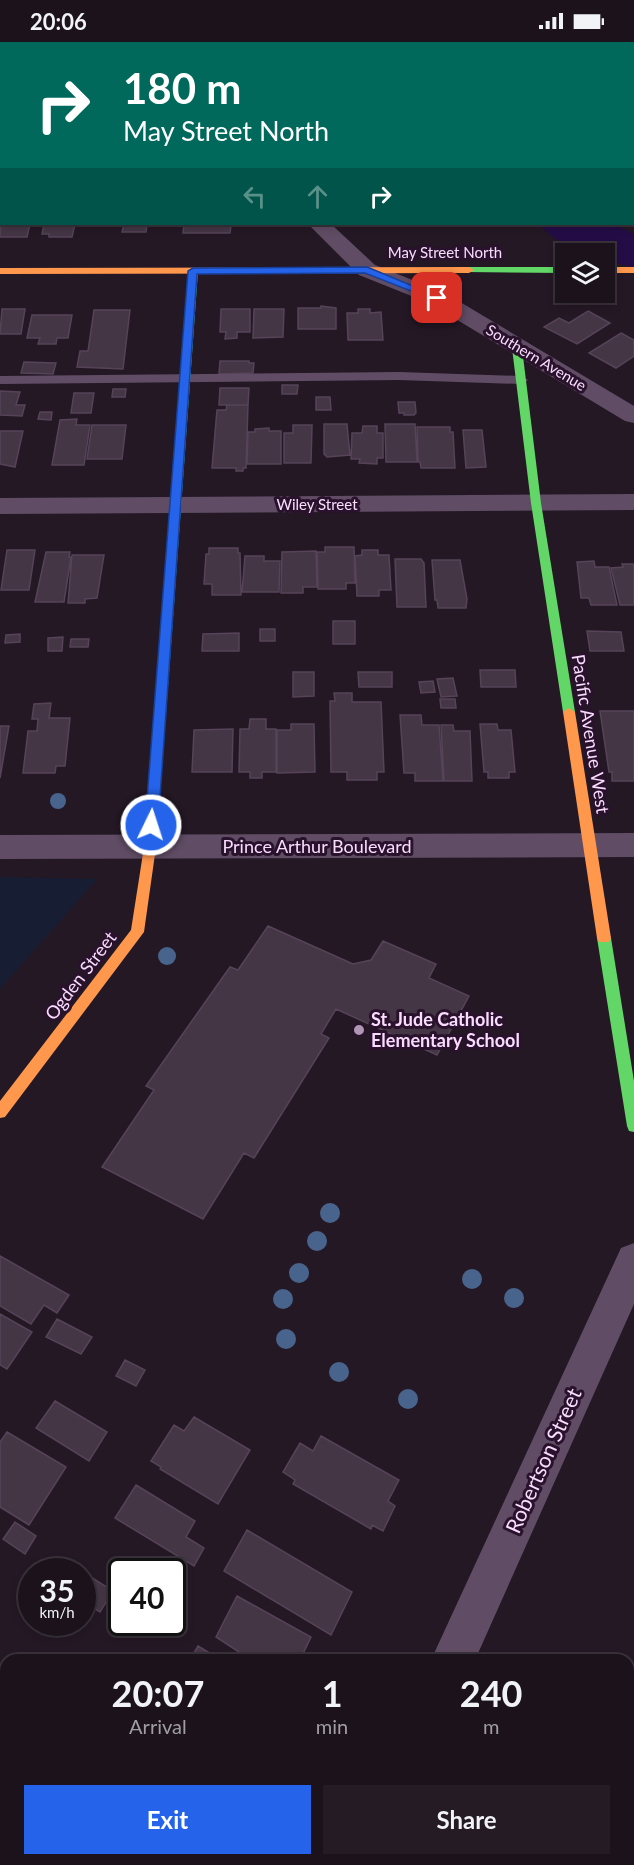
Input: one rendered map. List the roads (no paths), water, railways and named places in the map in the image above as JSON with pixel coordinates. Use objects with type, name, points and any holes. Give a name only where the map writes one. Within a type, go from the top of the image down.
[{"type":"street","name":"Southern Avenue","points":[[319,225],[367,270],[437,298],[634,416]]},
{"type":"street","name":"May Street North","points":[[0,271],[555,270]]},
{"type":"street","points":[[615,270],[634,270]]},
{"type":"street","name":"Ogden Street","points":[[0,1112],[137,932],[150,847],[193,271]]},
{"type":"street","name":"Pacific Avenue West","points":[[517,348],[536,503],[634,1126]]},
{"type":"street","name":"Wiley Street","points":[[0,506],[634,502]]},
{"type":"street","name":"Prince Arthur Boulevard","points":[[0,847],[634,845]]},
{"type":"street","name":"Robertson Street","points":[[456,1654],[634,1262]]},
{"type":"lane","points":[[0,380],[399,376],[520,380]]},
{"type":"waterway","points":[[565,225],[634,254]]},
{"type":"place","name":"St. Jude Catholic Elementary School","points":[[359,1030]]}]
